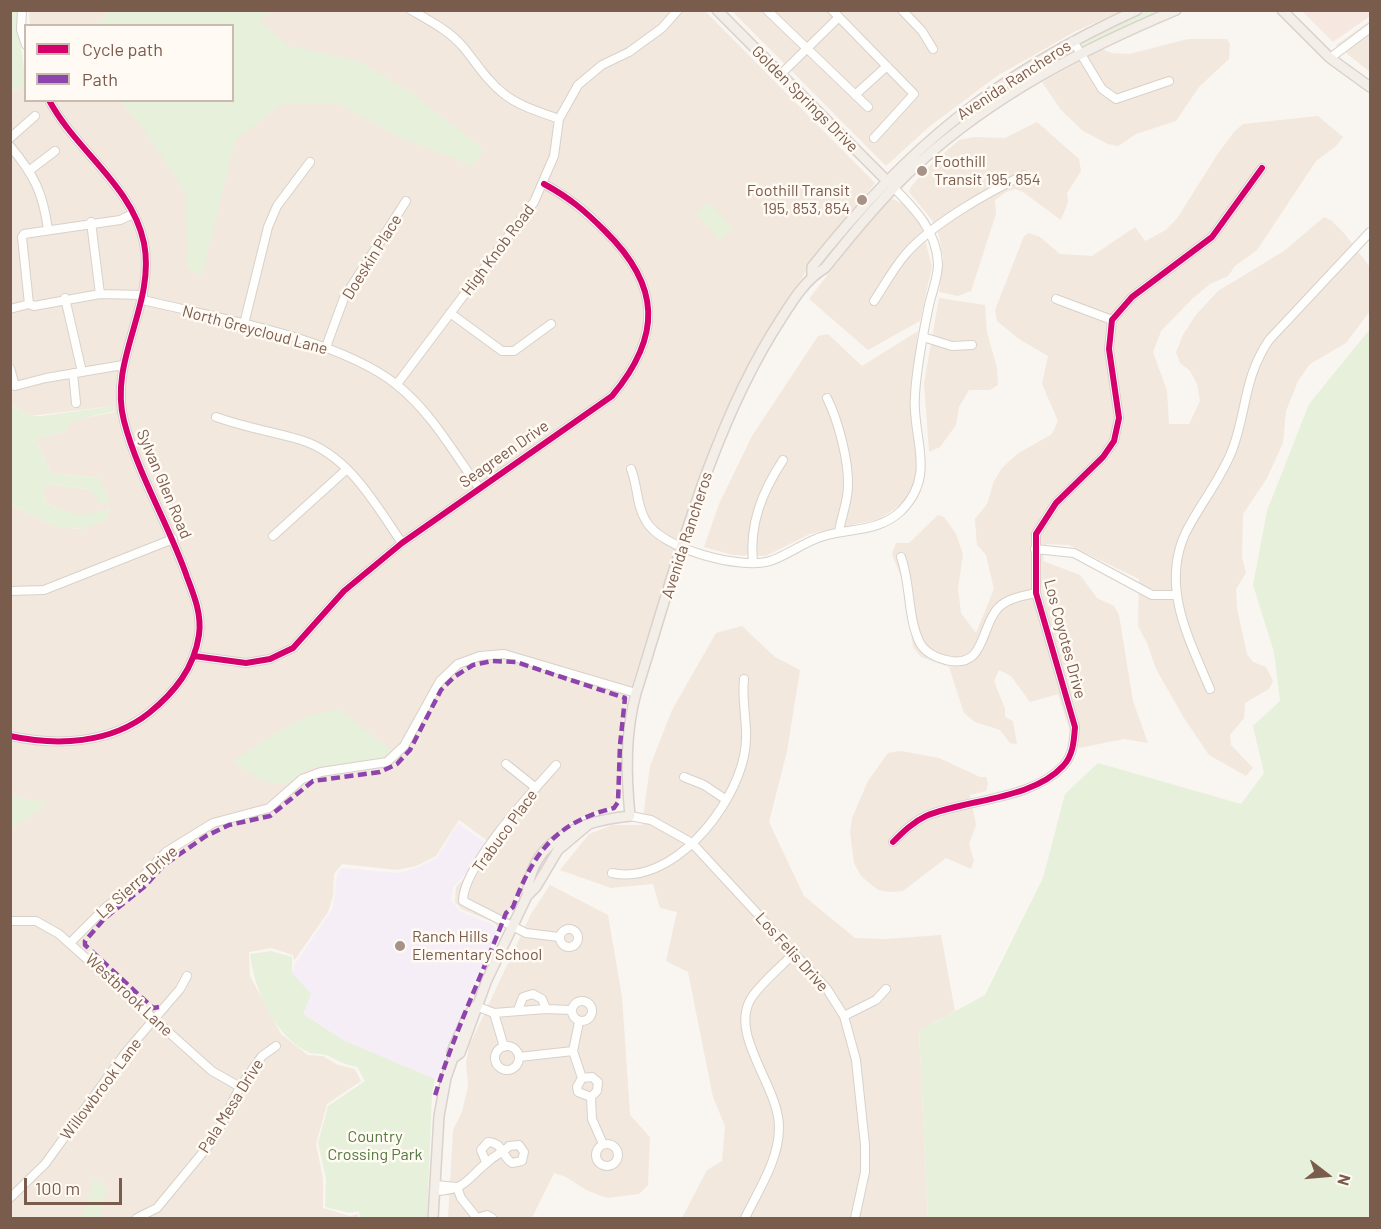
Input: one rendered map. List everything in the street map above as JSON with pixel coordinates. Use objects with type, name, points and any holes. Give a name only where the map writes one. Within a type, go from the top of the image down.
[{"type":"main road","name":"Golden Springs Drive","points":[[717,10],[894,188]]},
{"type":"main road","name":"Avenida Rancheros","points":[[812,276],[812,267],[886,180],[953,120],[994,89],[1073,41],[1137,10]]},
{"type":"main road","name":"Avenida Rancheros","points":[[630,816],[627,744],[636,693],[712,463],[768,339],[812,276],[825,268],[894,188],[919,163],[988,109],[1031,80],[1079,53],[1176,10]]},
{"type":"main road","points":[[1282,10],[1330,58],[1371,87]]},
{"type":"main road","points":[[433,1218],[439,1116],[446,1077],[453,1058],[460,1053],[475,1019],[476,1006],[527,896],[536,887],[558,850],[589,824],[606,818],[630,816]]},
{"type":"street","points":[[22,10],[21,30],[24,39]]},
{"type":"street","points":[[411,10],[437,25],[463,47],[482,73],[504,94],[528,108],[559,119]]},
{"type":"street","name":"High Knob Road","points":[[397,384],[534,202],[544,184],[554,156],[559,119],[578,85],[602,66],[629,52],[662,28],[678,10]]},
{"type":"street","points":[[832,10],[914,94],[874,138]]},
{"type":"street","points":[[902,10],[922,31],[933,48]]},
{"type":"street","points":[[768,12],[868,107]]},
{"type":"street","points":[[781,74],[839,17]]},
{"type":"street","points":[[1330,58],[1371,28]]},
{"type":"street","points":[[1073,41],[1102,89],[1116,99],[1169,81]]},
{"type":"street","points":[[855,95],[887,66]]},
{"type":"street","name":"Sylvan Glen Road","points":[[10,736],[39,742],[75,742],[111,734],[141,719],[163,702],[182,680],[194,656],[199,632],[196,603],[173,539],[139,462],[124,421],[120,392],[123,365],[143,298],[146,269],[144,243],[133,214],[116,186],[51,102]]},
{"type":"street","points":[[10,138],[35,116]]},
{"type":"street","points":[[10,146],[30,170],[41,190],[48,230]]},
{"type":"street","points":[[30,170],[55,151]]},
{"type":"street","points":[[244,324],[268,227],[277,206],[310,162]]},
{"type":"street","points":[[1056,299],[1112,320],[1132,297],[1212,237],[1262,168]]},
{"type":"street","points":[[874,301],[906,254],[930,232],[996,188],[1023,175]]},
{"type":"street","name":"Seagreen Drive","points":[[194,656],[246,663],[270,659],[293,648],[344,591],[402,543],[612,396],[632,371],[645,343],[647,301],[638,269],[621,246],[574,200],[544,184]]},
{"type":"street","points":[[631,469],[639,506],[650,528],[670,543],[722,560],[753,564],[770,561],[811,540],[839,532],[880,525],[900,512],[915,491],[923,465],[914,397],[938,264],[930,232],[922,216],[894,188]]},
{"type":"street","name":"Doeskin Place","points":[[326,347],[345,298],[406,201]]},
{"type":"street","points":[[29,304],[22,237],[24,234],[91,222],[120,220],[133,214]]},
{"type":"street","points":[[91,222],[100,294]]},
{"type":"street","points":[[1210,689],[1185,631],[1175,595],[1174,576],[1177,556],[1185,533],[1232,451],[1255,361],[1269,340],[1371,232]]},
{"type":"street","name":"North Greycloud Lane","points":[[10,309],[65,298],[100,294],[143,298],[326,347],[370,367],[397,384],[422,408],[479,489]]},
{"type":"street","points":[[65,298],[82,372]]},
{"type":"street","points":[[450,313],[502,351],[514,351],[551,324]]},
{"type":"street","name":"Los Coyotes Drive","points":[[893,842],[909,826],[927,816],[1031,788],[1063,766],[1073,749],[1075,728],[1036,593],[1036,534],[1043,520],[1103,457],[1114,441],[1119,418],[1109,349],[1112,320]]},
{"type":"street","points":[[923,337],[952,346],[972,345]]},
{"type":"street","points":[[10,368],[15,386],[72,373],[123,365]]},
{"type":"street","points":[[72,373],[76,403]]},
{"type":"street","points":[[827,398],[835,417],[848,474],[847,498],[839,532]]},
{"type":"street","points":[[216,417],[303,441],[347,469],[360,481],[402,543]]},
{"type":"street","points":[[753,564],[752,534],[759,504],[783,460]]},
{"type":"street","points":[[273,536],[347,469]]},
{"type":"street","points":[[10,591],[44,590],[173,539]]},
{"type":"street","points":[[1035,549],[1074,554],[1152,595],[1175,595]]},
{"type":"street","points":[[901,556],[907,573],[920,644],[935,658],[953,662],[968,659],[979,650],[991,617],[1000,606],[1016,597],[1036,593]]},
{"type":"street","name":"La Sierra Drive","points":[[71,942],[105,908],[133,887],[166,852],[213,823],[269,808],[302,779],[321,772],[387,762],[404,746],[440,681],[458,664],[480,656],[504,654],[636,693]]},
{"type":"street","points":[[612,873],[632,876],[645,873],[665,863],[692,843],[715,820],[740,772],[745,755],[747,721],[744,679]]},
{"type":"street","points":[[506,764],[536,788]]},
{"type":"street","name":"Trabuco Place","points":[[512,927],[463,901],[463,889],[501,829],[556,765]]},
{"type":"street","points":[[684,777],[704,785],[725,800]]},
{"type":"street","name":"Los Felis Drive","points":[[630,816],[651,820],[692,843],[827,989],[844,1016],[856,1060],[865,1145],[865,1172],[855,1218]]},
{"type":"street","name":"Westbrook Lane","points":[[10,921],[36,921],[71,942],[212,1071],[240,1087]]},
{"type":"street","points":[[512,927],[526,933],[559,937]]},
{"type":"street","points":[[745,1218],[777,1149],[779,1126],[775,1098],[748,1039],[745,1018],[752,998],[794,953]]},
{"type":"street","name":"Willowbrook Lane","points":[[10,1198],[45,1164],[126,1052],[180,989],[187,976]]},
{"type":"street","points":[[844,1016],[876,1000],[886,989]]},
{"type":"street","points":[[518,1010],[523,997],[533,994],[542,999],[546,1009]]},
{"type":"street","points":[[476,1006],[494,1013],[518,1010],[571,1010],[580,1001],[591,1006],[589,1019],[579,1022],[574,1019],[571,1010]]},
{"type":"street","points":[[494,1013],[504,1047]]},
{"type":"street","points":[[579,1022],[573,1051],[582,1078],[577,1087],[578,1092],[591,1097]]},
{"type":"street","name":"Pala Mesa Drive","points":[[137,1218],[157,1208],[214,1139],[240,1087],[262,1056],[276,1046]]},
{"type":"street","points":[[504,1047],[494,1060],[500,1068],[514,1068],[519,1057]]},
{"type":"street","points":[[504,1047],[514,1048],[519,1057]]},
{"type":"street","points":[[519,1057],[573,1051]]},
{"type":"street","points":[[582,1078],[592,1077],[598,1082],[597,1091],[591,1097],[592,1119],[603,1144]]},
{"type":"street","points":[[436,1188],[457,1187],[468,1183],[486,1162],[504,1152],[495,1143],[485,1143],[481,1154],[486,1162]]},
{"type":"street","points":[[457,1187],[460,1198],[477,1218],[486,1215],[492,1218]]},
{"type":"shaded area","points":[[29,11],[705,11],[875,183],[808,268],[757,348],[714,436],[627,699],[622,729],[621,793],[617,806],[578,818],[551,837],[537,854],[499,931],[495,923],[461,909],[455,902],[456,887],[470,872],[489,842],[459,820],[436,856],[416,866],[397,870],[342,864],[334,874],[333,896],[328,912],[294,961],[293,955],[271,948],[249,952],[250,976],[281,1034],[308,1055],[323,1056],[338,1065],[355,1069],[361,1081],[327,1104],[316,1144],[323,1179],[323,1208],[350,1216],[358,1214],[358,1218],[11,1218],[11,505],[57,527],[83,529],[110,508],[89,516],[74,515],[47,504],[43,495],[45,484],[91,489],[99,478],[51,473],[35,438],[64,432],[73,420],[115,412],[114,406],[30,416],[11,405],[11,92],[24,86],[24,102],[234,102],[234,24],[30,24]]},
{"type":"shaded area","points":[[732,11],[1121,11],[1076,31],[997,76],[930,126],[886,166]]},
{"type":"shaded area","points":[[1302,11],[1370,11],[1370,16],[1333,42]]},
{"type":"shaded area","points":[[1370,21],[1370,72],[1336,45]]},
{"type":"shaded area","points":[[1188,39],[1227,39],[1230,44],[1229,59],[1199,87],[1176,121],[1136,134],[1118,146],[1108,144],[1083,131],[1061,110],[1042,82],[1102,49],[1111,53],[1129,54]]},
{"type":"shaded area","points":[[1318,116],[1343,137],[1336,146],[1316,161],[1257,250],[1235,266],[1228,276],[1210,284],[1192,299],[1161,331],[1153,352],[1167,391],[1169,424],[1189,424],[1200,401],[1197,384],[1190,371],[1180,363],[1176,352],[1195,316],[1218,291],[1284,251],[1324,217],[1332,221],[1344,233],[1370,267],[1370,311],[1346,343],[1310,364],[1298,381],[1286,411],[1283,443],[1267,478],[1243,514],[1242,557],[1246,573],[1236,589],[1237,608],[1247,654],[1253,662],[1266,667],[1273,681],[1269,689],[1245,703],[1244,718],[1230,735],[1231,745],[1253,768],[1246,776],[1209,755],[1184,718],[1156,669],[1138,626],[1139,579],[1069,545],[1046,544],[1043,561],[1080,575],[1097,598],[1114,606],[1119,615],[1133,701],[1148,743],[1124,739],[1079,748],[1069,728],[1058,694],[1030,702],[1011,676],[999,670],[994,681],[1005,709],[1005,717],[1013,721],[1017,744],[1010,743],[1000,730],[975,722],[964,713],[949,667],[921,657],[913,647],[903,582],[892,554],[896,543],[909,543],[938,515],[944,517],[956,534],[963,554],[958,589],[961,613],[976,633],[994,589],[986,555],[977,545],[975,519],[987,504],[994,481],[1002,468],[1017,454],[1052,434],[1058,421],[1042,384],[1048,356],[1019,339],[997,321],[995,310],[1024,236],[1029,233],[1040,237],[1060,254],[1092,256],[1135,227],[1145,241],[1166,230],[1178,217],[1217,155],[1243,124]]},
{"type":"shaded area","points":[[1037,122],[1079,159],[1081,171],[1067,193],[1068,202],[1061,220],[1023,192],[1015,189],[1006,192],[995,200],[996,214],[971,291],[958,296],[939,292],[943,258],[939,236],[932,220],[909,192],[910,188],[923,172],[959,140],[974,137],[1005,138]]},
{"type":"shaded area","points":[[893,199],[905,205],[921,226],[932,266],[920,321],[868,350],[809,299],[865,226],[887,201]]},
{"type":"shaded area","points":[[939,298],[985,305],[987,332],[997,368],[998,385],[990,390],[969,390],[959,407],[956,425],[940,447],[929,452],[924,383]]},
{"type":"shaded area","points":[[918,331],[911,401],[918,468],[915,482],[903,503],[880,519],[810,534],[766,556],[733,555],[704,547],[719,504],[752,436],[818,336],[828,334],[862,366]]},
{"type":"shaded area","points":[[742,626],[775,657],[800,670],[787,751],[769,822],[804,896],[855,938],[885,939],[941,935],[955,1011],[919,1031],[928,1218],[682,1218],[707,1170],[722,1161],[725,1126],[713,1097],[688,972],[666,961],[677,912],[660,908],[653,884],[611,888],[560,870],[589,834],[612,825],[642,825],[650,766],[672,710],[716,633]]},
{"type":"shaded area","points":[[901,751],[939,758],[980,777],[986,777],[988,783],[986,791],[970,795],[976,825],[969,844],[974,861],[971,869],[946,858],[903,891],[889,892],[878,890],[861,876],[854,863],[850,832],[852,818],[868,781],[888,753]]},
{"type":"shaded area","name":"Ranch Hills Elementary School","points":[[458,823],[486,843],[469,870],[453,887],[451,900],[460,911],[494,925],[497,933],[450,1042],[438,1079],[435,1079],[345,1041],[303,1014],[292,973],[295,964],[333,908],[337,874],[342,868],[397,873],[416,868],[437,858]]},
{"type":"shaded area","points":[[550,885],[608,915],[622,997],[630,1115],[650,1137],[648,1185],[639,1194],[607,1198],[554,1173],[532,1218],[448,1218],[453,1130],[462,1112],[468,1086],[466,1063],[469,1046],[531,914]]},
{"type":"green space","points":[[110,10],[272,11],[259,21],[289,46],[358,61],[410,92],[484,149],[473,166],[397,136],[337,103],[282,104],[235,140],[202,276],[187,268],[186,193],[139,123],[120,102],[234,102],[234,24],[99,24]]},
{"type":"green space","points":[[11,11],[17,11],[24,86],[11,92]]},
{"type":"green space","points":[[1141,11],[1171,11],[1080,51],[1076,41]]},
{"type":"green space","points":[[1072,43],[1077,53],[1003,97],[893,185],[889,180],[952,123]]},
{"type":"green space","points":[[709,202],[733,228],[720,240],[696,214]]},
{"type":"green space","points":[[1370,329],[1370,1218],[928,1218],[919,1031],[985,995],[1043,878],[1065,794],[1098,763],[1241,804],[1264,773],[1253,726],[1280,701],[1274,652],[1253,585],[1267,511],[1309,404]]},
{"type":"green space","points":[[11,405],[30,416],[114,406],[115,411],[74,420],[64,432],[35,438],[51,473],[99,478],[110,500],[100,505],[91,489],[45,484],[43,495],[47,504],[79,514],[111,508],[106,520],[83,529],[57,527],[11,505]]},
{"type":"green space","points":[[340,710],[392,751],[380,759],[310,768],[287,784],[265,782],[233,762],[270,736],[310,715]]},
{"type":"green space","points":[[11,796],[48,803],[11,829]]},
{"type":"green space","name":"Country Crossing Park","points":[[271,951],[292,957],[292,973],[311,994],[303,1014],[345,1041],[435,1079],[432,1094],[427,1218],[360,1218],[359,1211],[350,1213],[325,1207],[326,1179],[318,1143],[328,1106],[365,1081],[357,1067],[326,1055],[308,1052],[296,1045],[276,1023],[261,996],[250,954]]},
{"type":"green space","points":[[94,1178],[107,1188],[100,1218],[82,1218]]},
{"type":"marked path","points":[[159,1007],[153,1008],[85,945],[85,941],[105,918],[144,887],[164,865],[206,836],[229,825],[270,816],[313,781],[380,772],[397,764],[410,750],[441,690],[454,677],[473,665],[492,661],[516,662],[625,698],[620,745],[618,802],[614,808],[594,814],[562,831],[538,856],[513,907],[506,913],[459,1028],[434,1099]]},
{"type":"cycle path","points":[[10,736],[46,741],[82,740],[100,737],[134,723],[158,705],[182,678],[193,658],[200,628],[192,591],[180,558],[137,461],[124,421],[121,398],[122,376],[144,288],[146,266],[144,243],[138,222],[128,203],[116,185],[73,135],[50,102]]},
{"type":"cycle path","points":[[893,842],[912,824],[926,816],[1034,786],[1050,777],[1069,758],[1075,727],[1036,593],[1036,534],[1056,503],[1103,457],[1114,441],[1119,418],[1109,349],[1112,320],[1132,297],[1212,237],[1262,168]]},
{"type":"cycle path","points":[[194,656],[246,663],[270,659],[293,648],[344,591],[402,543],[612,396],[640,353],[647,332],[648,312],[645,292],[637,272],[623,251],[605,231],[577,205],[544,184]]},
{"type":"place","name":"Foothill Transit 195, 854","points":[[922,171]]},
{"type":"place","name":"Foothill Transit 195, 853, 854","points":[[862,200]]},
{"type":"place","name":"Ranch Hills Elementary School","points":[[400,946]]}]
